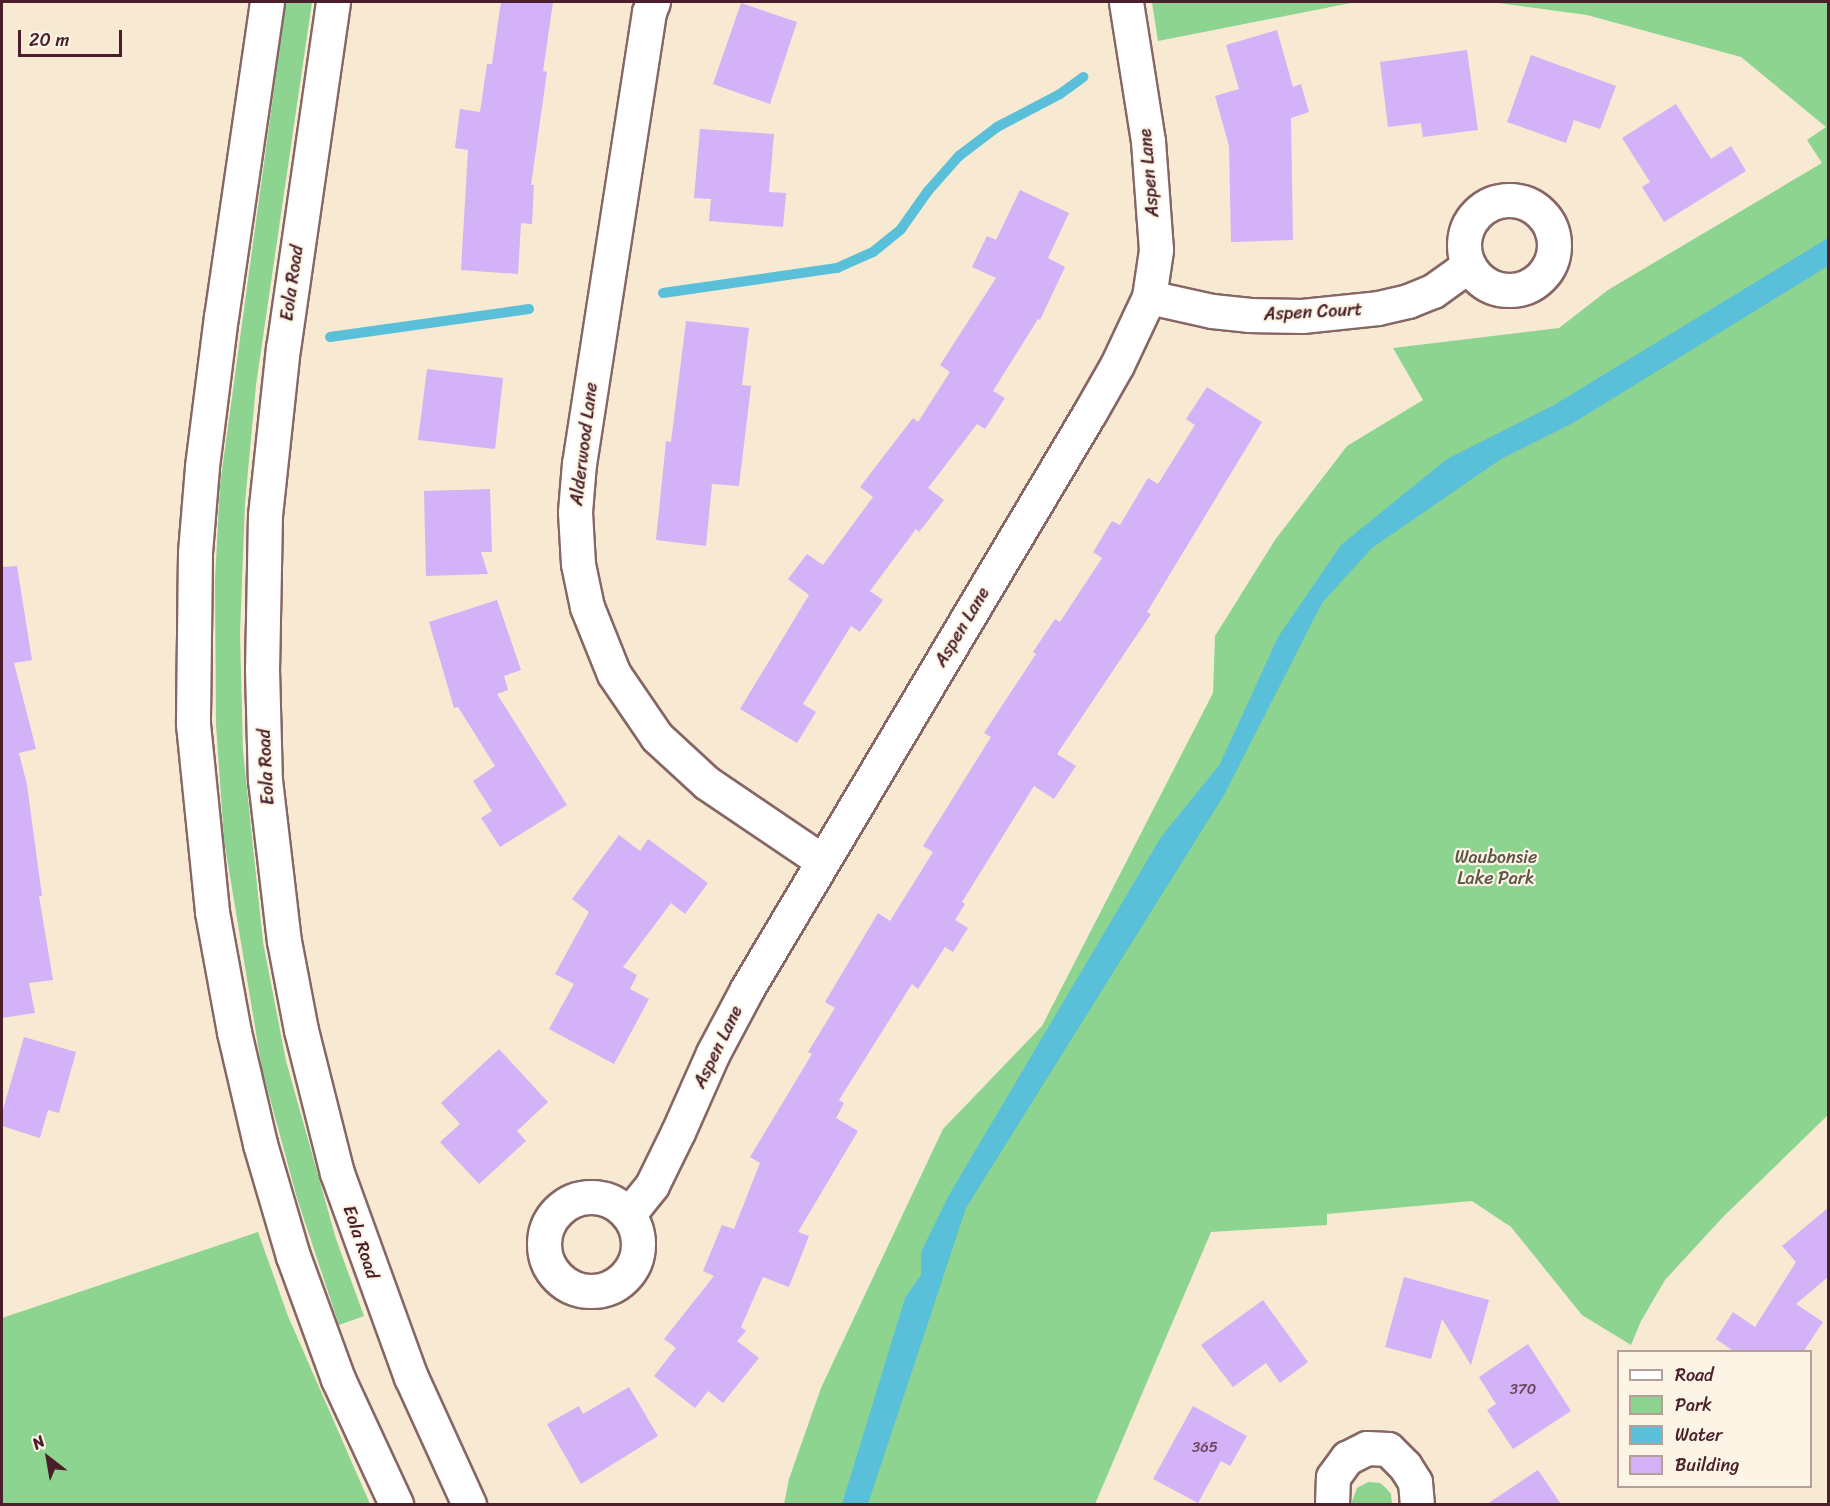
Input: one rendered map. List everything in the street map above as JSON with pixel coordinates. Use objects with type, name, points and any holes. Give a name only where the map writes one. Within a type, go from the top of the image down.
[{"type":"main road","points":[[267,2],[221,316],[202,467],[195,553],[194,724],[212,912],[234,1032],[260,1144],[293,1256],[330,1356],[396,1504]]},
{"type":"main road","name":"Eola Road","points":[[333,2],[283,347],[267,492],[262,669],[265,780],[284,941],[301,1030],[337,1173],[411,1377],[469,1504]]},
{"type":"main road","name":"Alderwood Lane","points":[[653,2],[649,12],[579,463],[575,512],[578,564],[587,608],[598,640],[614,674],[657,737],[706,783],[822,861]]},
{"type":"main road","name":"Aspen Lane","points":[[628,1215],[652,1185],[718,1043],[822,861],[1112,375],[1149,297],[1156,250],[1148,141],[1126,2]]},
{"type":"main road","name":"Aspen Court","points":[[1149,297],[1212,311],[1248,315],[1302,316],[1378,308],[1408,301],[1433,291],[1468,265]]},
{"type":"main road","points":[[1332,1504],[1333,1477],[1347,1458],[1367,1448],[1389,1449],[1405,1466],[1415,1482],[1417,1504]]},
{"type":"green space","points":[[286,2],[312,2],[256,385],[245,503],[240,634],[243,751],[263,942],[286,1061],[336,1239],[364,1316],[339,1325],[297,1198],[262,1069],[224,840],[216,724],[215,580],[220,485]]},
{"type":"green space","points":[[1152,2],[1356,2],[1158,41]]},
{"type":"green space","name":"Waubonsie Lake Park","points":[[1491,2],[1828,2],[1828,1115],[1722,1218],[1665,1280],[1641,1321],[1631,1345],[1582,1315],[1511,1227],[1472,1201],[1327,1214],[1327,1225],[1211,1232],[1095,1504],[784,1504],[789,1479],[821,1388],[943,1129],[1042,1026],[1213,693],[1215,636],[1275,540],[1347,446],[1423,400],[1393,348],[1559,328],[1608,290],[1822,163],[1807,140],[1826,127],[1741,57],[1587,15]]},
{"type":"green space","points":[[258,1232],[288,1316],[370,1504],[2,1504],[2,1318]]},
{"type":"green space","points":[[1368,1482],[1380,1483],[1386,1488],[1391,1494],[1392,1504],[1351,1504],[1357,1488]]},
{"type":"water","points":[[1828,238],[1828,266],[1573,423],[1501,459],[1372,548],[1322,603],[1224,795],[966,1208],[868,1504],[842,1504],[905,1298],[921,1275],[921,1252],[949,1195],[1161,837],[1220,764],[1278,637],[1341,545],[1447,459],[1554,405]]},
{"type":"building","points":[[501,2],[553,2],[543,71],[547,72],[531,185],[534,185],[532,224],[521,223],[518,274],[461,270],[468,150],[455,148],[460,109],[480,112],[487,64],[492,64]]},
{"type":"building","points":[[741,3],[797,22],[770,104],[713,84]]},
{"type":"building","points":[[1277,30],[1293,87],[1301,84],[1309,112],[1291,118],[1293,240],[1231,242],[1229,146],[1215,96],[1239,89],[1226,45]]},
{"type":"building","points":[[1467,50],[1478,130],[1423,137],[1421,123],[1388,127],[1380,62]]},
{"type":"building","points":[[1531,55],[1616,86],[1600,129],[1574,120],[1566,143],[1507,122]]},
{"type":"building","points":[[1676,104],[1711,159],[1731,146],[1746,171],[1664,222],[1642,187],[1650,182],[1622,138]]},
{"type":"building","points":[[700,129],[774,134],[769,192],[786,193],[783,227],[709,221],[711,199],[694,198]]},
{"type":"building","points":[[1020,190],[1069,213],[1048,258],[1065,267],[1040,320],[1038,319],[993,391],[1005,398],[985,429],[977,424],[928,488],[944,500],[919,532],[916,529],[870,591],[883,600],[860,632],[851,626],[803,704],[816,712],[797,743],[740,709],[809,595],[788,579],[807,554],[823,565],[873,497],[860,487],[913,418],[918,422],[950,372],[940,365],[996,278],[972,267],[987,236],[996,240]]},
{"type":"building","points":[[686,321],[749,328],[742,385],[751,386],[739,486],[712,484],[706,546],[656,540],[666,441],[671,442]]},
{"type":"building","points":[[427,369],[503,378],[495,449],[418,440]]},
{"type":"building","points":[[1207,387],[1262,422],[1147,612],[1151,614],[1057,754],[1076,766],[1054,799],[1034,786],[962,902],[965,904],[955,920],[968,928],[953,952],[945,947],[918,989],[912,984],[839,1100],[844,1103],[836,1118],[858,1131],[798,1232],[809,1236],[789,1287],[763,1277],[741,1327],[746,1331],[737,1341],[759,1358],[723,1403],[708,1391],[695,1408],[654,1376],[676,1348],[664,1339],[714,1276],[703,1271],[722,1225],[734,1229],[760,1163],[750,1157],[812,1054],[808,1052],[835,1008],[825,1002],[878,913],[890,921],[933,852],[923,846],[991,737],[984,733],[1036,654],[1033,652],[1055,619],[1060,622],[1102,558],[1093,552],[1112,521],[1120,525],[1148,478],[1158,484],[1195,425],[1186,419]]},
{"type":"building","points":[[490,489],[492,552],[481,552],[488,574],[426,576],[424,491]]},
{"type":"building","points":[[17,566],[32,660],[14,663],[36,749],[19,753],[27,785],[42,896],[39,896],[53,980],[29,983],[35,1013],[2,1018],[2,567]]},
{"type":"building","points":[[497,600],[521,670],[504,676],[508,690],[497,694],[567,805],[500,847],[481,818],[492,811],[473,781],[495,766],[458,707],[454,708],[429,622]]},
{"type":"building","points":[[619,835],[640,851],[648,839],[708,883],[685,914],[671,903],[623,967],[637,975],[630,989],[649,999],[614,1064],[549,1029],[574,984],[555,974],[589,912],[572,899]]},
{"type":"building","points":[[24,1037],[76,1052],[59,1113],[48,1110],[40,1138],[2,1126],[2,1113]]},
{"type":"building","points":[[499,1049],[548,1102],[517,1131],[526,1141],[479,1184],[440,1142],[460,1124],[441,1103]]},
{"type":"building","points":[[1828,1208],[1828,1277],[1796,1304],[1823,1322],[1804,1350],[1732,1350],[1716,1339],[1733,1312],[1755,1327],[1796,1262],[1782,1246]]},
{"type":"building","points":[[1404,1277],[1489,1300],[1471,1365],[1442,1319],[1431,1359],[1385,1347]]},
{"type":"building","points":[[1263,1300],[1308,1362],[1280,1383],[1266,1363],[1233,1387],[1201,1345]]},
{"type":"building","points":[[1528,1344],[1571,1411],[1513,1449],[1487,1410],[1496,1404],[1479,1377]]},
{"type":"building","points":[[629,1387],[658,1436],[581,1484],[547,1424],[579,1406],[583,1414]]},
{"type":"building","points":[[1193,1406],[1247,1436],[1230,1466],[1221,1461],[1198,1503],[1153,1479]]},
{"type":"building","points":[[1538,1470],[1561,1504],[1487,1504]]},
{"type":"waterway","points":[[663,293],[837,268],[873,252],[901,229],[928,191],[959,156],[997,127],[1060,94],[1083,77]]},
{"type":"waterway","points":[[330,337],[529,309]]}]
